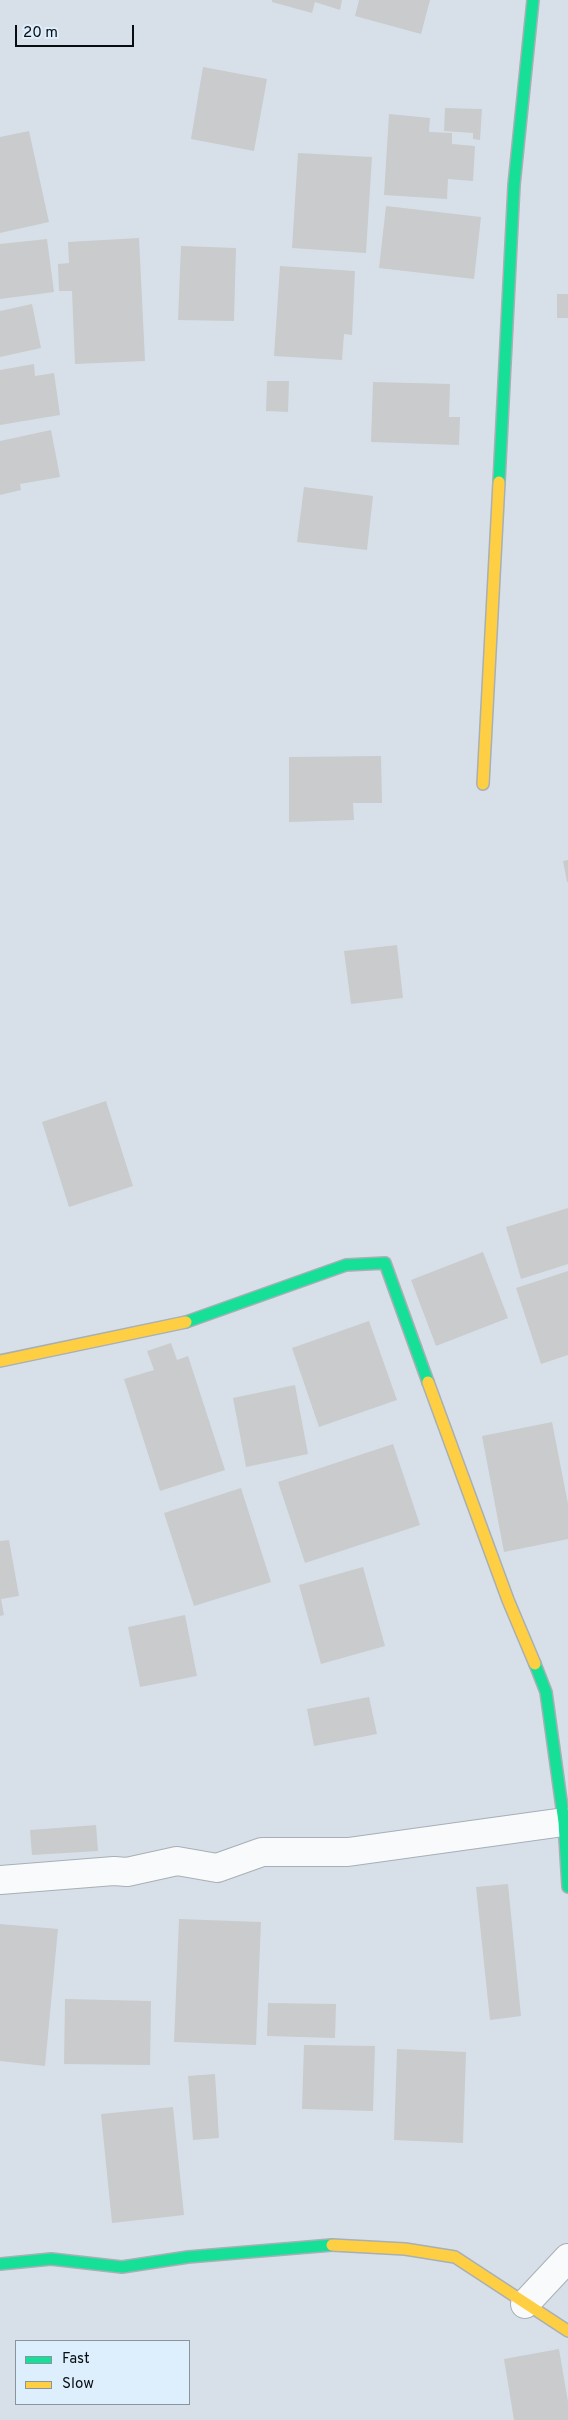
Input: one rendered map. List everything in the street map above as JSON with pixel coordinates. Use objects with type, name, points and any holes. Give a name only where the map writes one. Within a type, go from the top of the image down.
[{"type":"street","points":[[483,784],[513,194],[528,32],[533,0]]},
{"type":"street","points":[[0,1361],[196,1320],[346,1265],[385,1263],[508,1600],[546,1692],[564,1822],[568,1887]]},
{"type":"street","points":[[0,1880],[114,1871],[127,1872],[177,1861],[217,1868],[262,1852],[348,1852],[564,1822]]},
{"type":"street","points":[[0,2264],[51,2259],[122,2267],[188,2257],[332,2245],[405,2249],[455,2257],[568,2331]]},
{"type":"street","points":[[525,2304],[568,2258]]},
{"type":"building","points":[[272,0],[342,0],[340,10],[315,2],[312,13],[272,2]]},
{"type":"building","points":[[359,0],[430,0],[421,34],[355,16]]},
{"type":"building","points":[[203,67],[267,79],[254,151],[191,139]]},
{"type":"building","points":[[445,108],[482,109],[480,140],[473,139],[473,133],[444,131]]},
{"type":"building","points":[[389,114],[430,118],[429,132],[452,133],[452,144],[475,146],[473,181],[448,179],[447,199],[384,195]]},
{"type":"building","points":[[29,131],[49,222],[0,233],[0,137]]},
{"type":"building","points":[[298,153],[372,157],[366,253],[292,248]]},
{"type":"building","points":[[386,206],[481,217],[474,279],[379,268]]},
{"type":"building","points":[[139,238],[145,361],[75,364],[72,291],[59,291],[58,264],[69,263],[68,242]]},
{"type":"building","points":[[47,239],[54,292],[0,299],[0,244]]},
{"type":"building","points":[[181,246],[236,248],[234,321],[178,320]]},
{"type":"building","points":[[280,266],[355,271],[352,335],[344,334],[342,360],[274,356]]},
{"type":"building","points":[[557,294],[568,294],[568,318],[557,318]]},
{"type":"building","points":[[32,304],[41,348],[0,357],[0,311]]},
{"type":"building","points":[[34,364],[35,376],[54,373],[60,415],[0,425],[0,370]]},
{"type":"building","points":[[267,381],[289,381],[288,412],[266,411]]},
{"type":"building","points":[[373,382],[450,384],[449,417],[460,417],[459,445],[371,442]]},
{"type":"building","points":[[51,430],[60,477],[20,484],[21,490],[0,495],[0,441]]},
{"type":"building","points":[[304,487],[373,496],[367,550],[297,542]]},
{"type":"building","points":[[381,756],[382,803],[353,803],[354,820],[289,822],[289,757]]},
{"type":"building","points":[[568,860],[568,882],[567,882],[563,861]]},
{"type":"building","points":[[397,945],[403,998],[351,1004],[344,951]]},
{"type":"building","points":[[106,1101],[133,1186],[69,1207],[42,1122]]},
{"type":"building","points":[[568,1208],[568,1264],[521,1279],[506,1227]]},
{"type":"building","points":[[483,1252],[508,1318],[436,1346],[411,1280]]},
{"type":"building","points":[[568,1271],[568,1355],[541,1364],[516,1288]]},
{"type":"building","points":[[369,1321],[397,1400],[319,1427],[292,1348]]},
{"type":"building","points":[[171,1343],[177,1360],[188,1356],[225,1470],[160,1491],[124,1379],[154,1370],[147,1351]]},
{"type":"building","points":[[295,1385],[308,1454],[246,1467],[233,1398]]},
{"type":"building","points":[[552,1422],[568,1504],[568,1539],[504,1552],[482,1436]]},
{"type":"building","points":[[393,1444],[420,1525],[305,1563],[278,1482]]},
{"type":"building","points":[[241,1488],[271,1582],[194,1606],[164,1513]]},
{"type":"building","points":[[9,1540],[19,1596],[1,1599],[4,1615],[0,1616],[0,1541]]},
{"type":"building","points":[[363,1567],[385,1646],[321,1664],[299,1585]]},
{"type":"building","points":[[185,1615],[197,1676],[140,1687],[128,1627]]},
{"type":"building","points":[[369,1697],[377,1734],[314,1746],[307,1709]]},
{"type":"building","points":[[96,1825],[98,1851],[32,1855],[30,1830]]},
{"type":"building","points":[[508,1884],[521,2016],[490,2020],[476,1887]]},
{"type":"building","points":[[179,1919],[261,1922],[256,2045],[174,2042]]},
{"type":"building","points":[[0,1924],[58,1929],[45,2066],[0,2061]]},
{"type":"building","points":[[65,1999],[151,2001],[150,2065],[64,2064]]},
{"type":"building","points":[[268,2003],[336,2004],[335,2038],[267,2036]]},
{"type":"building","points":[[304,2045],[375,2046],[373,2111],[302,2109]]},
{"type":"building","points":[[397,2049],[466,2052],[463,2143],[394,2140]]},
{"type":"building","points":[[215,2074],[219,2138],[193,2140],[188,2076]]},
{"type":"building","points":[[173,2107],[184,2215],[112,2223],[101,2114]]},
{"type":"building","points":[[559,2349],[568,2402],[568,2420],[514,2420],[504,2359]]},
{"type":"traffic: fast","points":[[499,482],[514,185],[533,0]]},
{"type":"traffic: fast","points":[[186,1322],[346,1265],[385,1263],[428,1382]]},
{"type":"traffic: fast","points":[[535,1664],[546,1692],[564,1822],[568,1887]]},
{"type":"traffic: fast","points":[[0,2264],[51,2259],[122,2267],[188,2257],[332,2245]]},
{"type":"traffic: slow","points":[[483,784],[499,482]]},
{"type":"traffic: slow","points":[[0,1361],[186,1322]]},
{"type":"traffic: slow","points":[[428,1382],[508,1600],[535,1664]]},
{"type":"traffic: slow","points":[[332,2245],[405,2249],[455,2257],[568,2331]]}]
